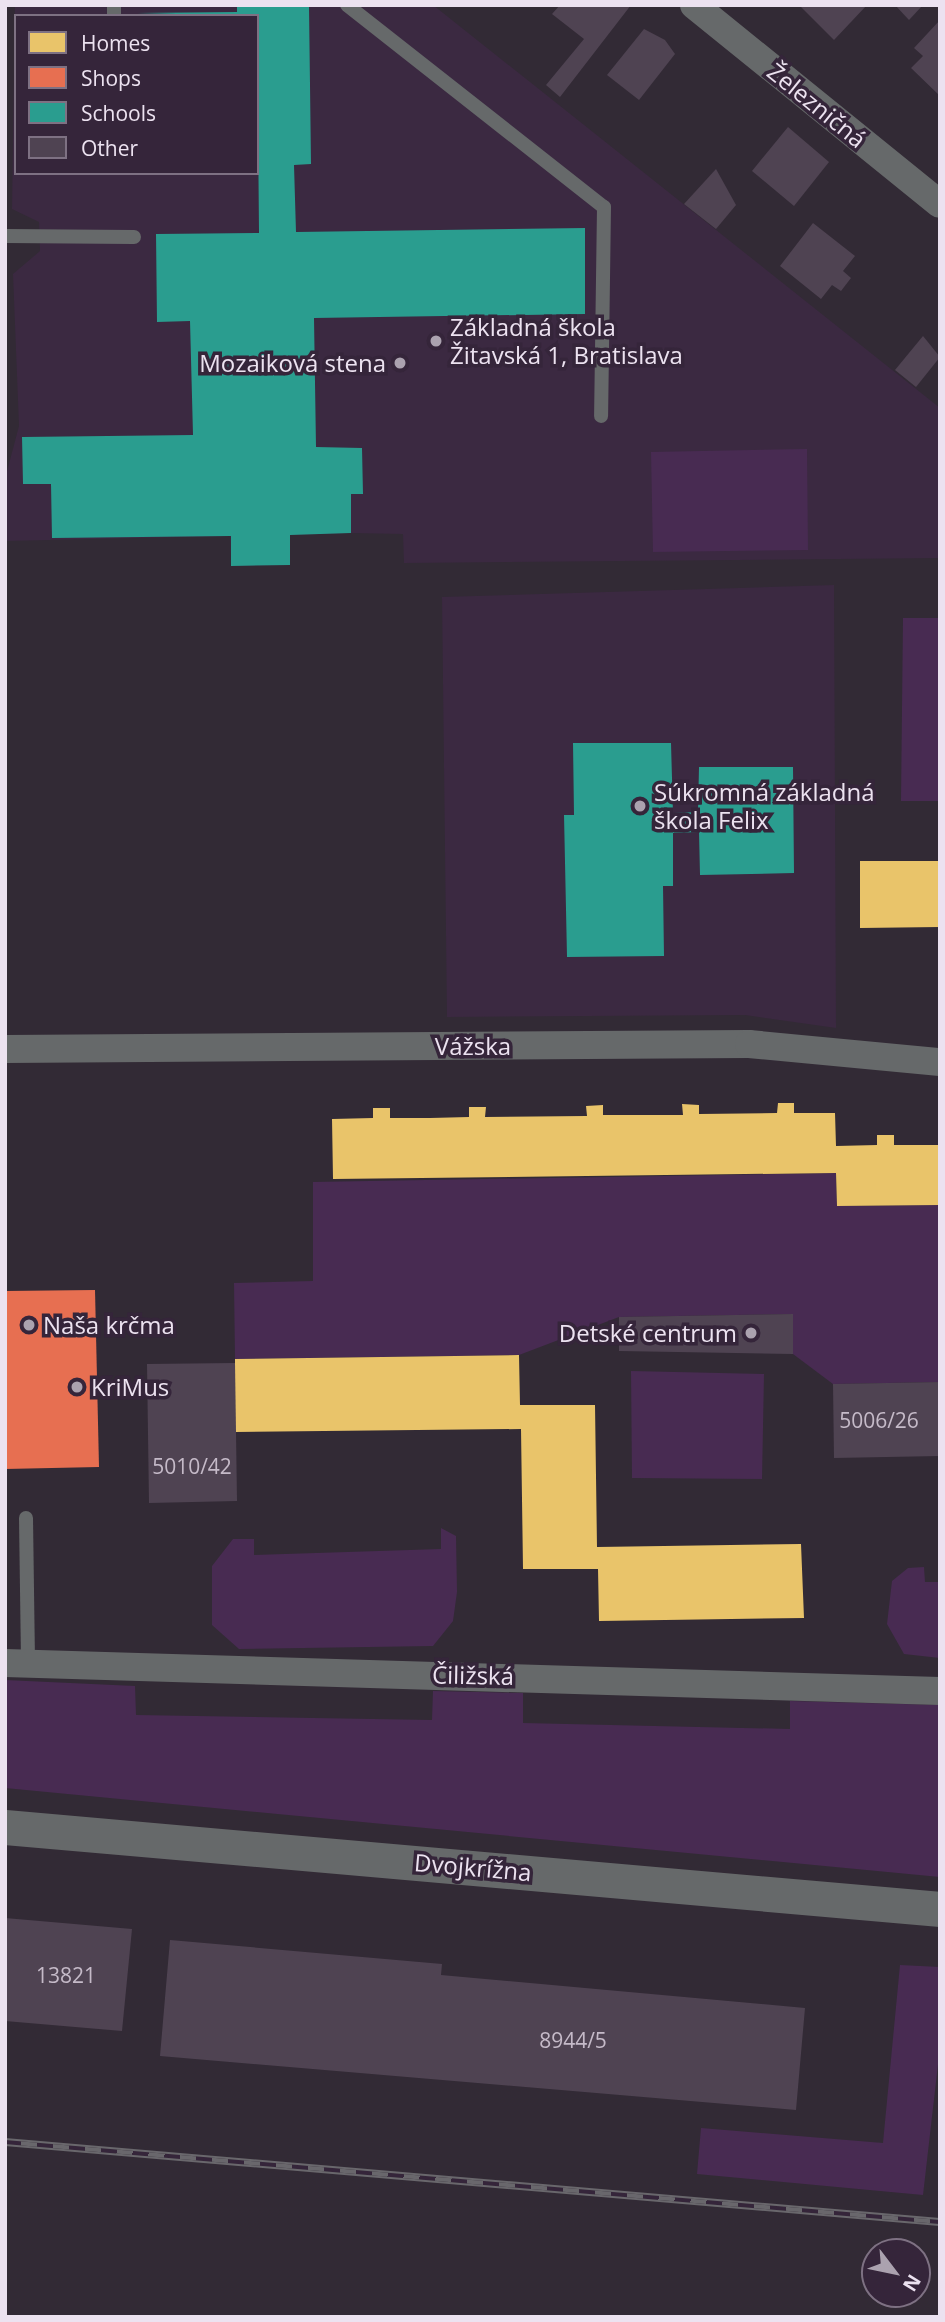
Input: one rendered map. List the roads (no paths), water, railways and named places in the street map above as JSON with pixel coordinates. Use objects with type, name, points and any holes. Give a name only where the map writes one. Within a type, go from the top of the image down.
[{"type":"street","name":"Železničná","points":[[694,5],[940,204]]},
{"type":"street","name":"Vážska","points":[[5,1049],[749,1044],[940,1062]]},
{"type":"street","name":"Čiližská","points":[[17,1663],[940,1691]]},
{"type":"street","name":"Dvojkrížna","points":[[5,1827],[940,1909]]},
{"type":"lane","points":[[347,5],[604,207],[601,416]]},
{"type":"lane","points":[[5,236],[134,237]]},
{"type":"lane","points":[[17,1663],[26,1518]]},
{"type":"railway","points":[[5,2142],[940,2222]]},
{"type":"place","name":"Základná škola Žitavská 1, Bratislava","points":[[436,341]]},
{"type":"place","name":"Mozaiková stena","points":[[400,363]]},
{"type":"place","name":"Súkromná základná škola Felix","points":[[640,806]]},
{"type":"place","name":"Naša krčma","points":[[29,1325]]},
{"type":"place","name":"Detské centrum","points":[[751,1333]]},
{"type":"place","name":"KriMus","points":[[77,1387]]}]
